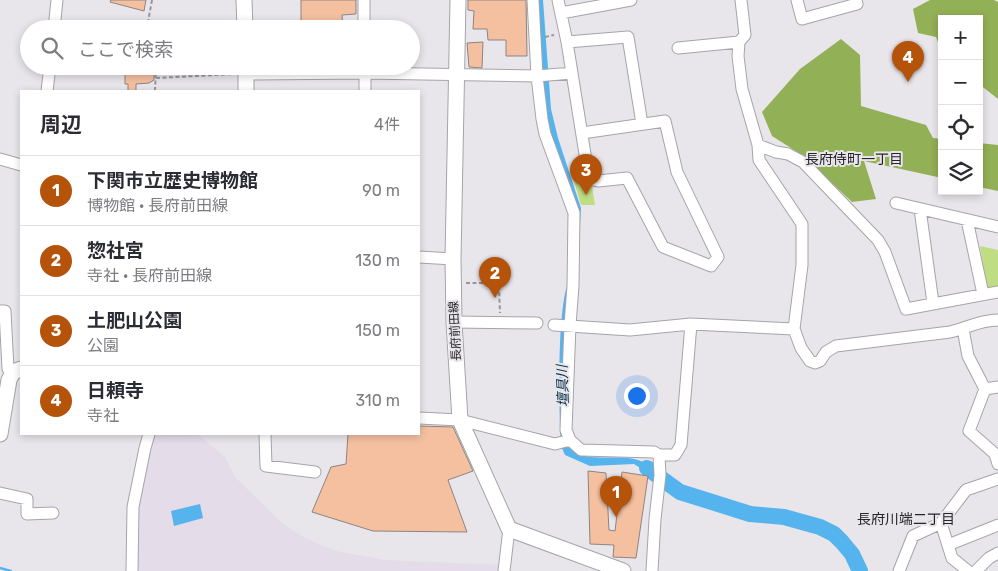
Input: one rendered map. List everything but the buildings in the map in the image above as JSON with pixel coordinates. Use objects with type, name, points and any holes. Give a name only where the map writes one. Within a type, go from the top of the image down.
[{"type":"main road","points":[[244,0],[245,20]]},
{"type":"main road","name":"長府前田線","points":[[458,0],[453,259],[454,322],[460,420],[509,530]]},
{"type":"main road","points":[[246,75],[246,90]]},
{"type":"main road","points":[[0,434],[10,369]]},
{"type":"main road","points":[[509,530],[623,571]]},
{"type":"street","points":[[55,20],[57,0]]},
{"type":"street","points":[[364,0],[364,20]]},
{"type":"street","points":[[533,0],[542,76],[542,119],[545,134],[574,213],[573,280],[563,325],[566,430],[570,440],[582,450],[624,453],[654,452],[659,455],[675,455],[681,445],[691,324]]},
{"type":"street","points":[[558,0],[567,42],[589,179],[598,181],[627,178],[663,247],[711,266],[718,257],[677,172],[665,121],[582,133]]},
{"type":"street","points":[[561,12],[630,0]]},
{"type":"street","points":[[741,0],[745,35],[739,42],[738,56],[742,89],[758,145],[759,160],[802,224],[802,265],[794,329],[801,348],[810,361],[815,363],[820,361],[826,352],[836,346],[950,332],[973,324],[998,320]]},
{"type":"street","points":[[797,0],[802,19],[857,4],[856,0]]},
{"type":"street","points":[[567,42],[628,38],[642,124]]},
{"type":"street","points":[[678,48],[739,42]]},
{"type":"street","points":[[420,72],[542,76],[572,73]]},
{"type":"street","points":[[47,90],[49,75]]},
{"type":"street","points":[[365,75],[365,90]]},
{"type":"street","points":[[758,145],[776,152],[788,154],[803,162],[878,240],[885,252],[906,309],[998,292]]},
{"type":"street","points":[[0,159],[20,165]]},
{"type":"street","points":[[896,203],[998,227]]},
{"type":"street","points":[[920,209],[933,303]]},
{"type":"street","points":[[967,220],[982,294]]},
{"type":"street","points":[[420,257],[453,259]]},
{"type":"street","points":[[0,311],[5,311],[10,369]]},
{"type":"street","points":[[454,322],[537,323]]},
{"type":"street","points":[[563,325],[630,330],[691,324],[794,329]]},
{"type":"street","points":[[963,329],[968,356],[985,390],[969,431],[997,457]]},
{"type":"street","points":[[985,390],[998,387]]},
{"type":"street","points":[[420,418],[460,420],[554,444],[570,440]]},
{"type":"street","points":[[132,571],[133,507],[145,448],[150,435]]},
{"type":"street","points":[[265,435],[266,466],[315,472]]},
{"type":"street","points":[[652,571],[660,475],[659,455]]},
{"type":"street","points":[[899,571],[913,536],[941,523],[966,490],[998,479]]},
{"type":"street","points":[[0,493],[28,499],[27,514],[53,513]]},
{"type":"street","points":[[941,523],[952,558],[968,571]]},
{"type":"street","points":[[948,545],[998,525]]},
{"type":"street","points":[[504,571],[509,530]]},
{"type":"street","points":[[976,571],[988,558],[998,553]]},
{"type":"path","points":[[148,20],[152,0]]},
{"type":"path","points":[[155,90],[156,78],[190,75]]},
{"type":"path","points":[[454,284],[488,283],[499,287],[501,322]]},
{"type":"shaded area","points":[[149,435],[199,435],[225,457],[235,477],[282,523],[305,538],[336,551],[385,560],[505,565],[504,571],[132,571],[133,507]]},
{"type":"green space","points":[[930,0],[994,0],[998,2],[998,99],[983,87],[983,15],[938,15],[938,42],[936,37],[918,33],[913,9]]},
{"type":"green space","points":[[841,39],[860,55],[861,106],[926,125],[933,138],[938,139],[938,177],[864,161],[876,199],[852,202],[802,155],[772,136],[762,112],[800,69]]},
{"type":"green space","points":[[983,143],[998,145],[998,191],[983,188]]},
{"type":"green space","points":[[583,174],[584,183],[592,186],[595,205],[581,205],[573,178]]},
{"type":"green space","points":[[980,246],[998,250],[998,287],[987,287]]},
{"type":"water","name":"壇具川","points":[[537,0],[543,0],[551,109],[558,138],[581,208],[568,446],[574,452],[591,457],[630,458],[641,461],[658,473],[657,479],[634,464],[590,466],[565,455],[561,446],[559,385],[561,331],[566,289],[571,277],[577,222],[545,116]]},
{"type":"water","points":[[200,504],[203,518],[174,526],[171,511]]},
{"type":"waterway","name":"壇具川","points":[[647,468],[680,492],[750,514],[784,517],[820,527],[834,534],[842,542],[852,554],[860,571]]},
{"type":"waterway","points":[[0,568],[11,571]]},
{"type":"place","name":"日頼寺","points":[[908,82]]},
{"type":"place","name":"土肥山公園","points":[[586,195]]},
{"type":"place","name":"惣社宮","points":[[495,298]]},
{"type":"place","name":"下関市立歴史博物館","points":[[616,517]]},
{"type":"district","name":"長府侍町一丁目","points":[[854,159]]},
{"type":"district","name":"長府川端二丁目","points":[[906,519]]}]
